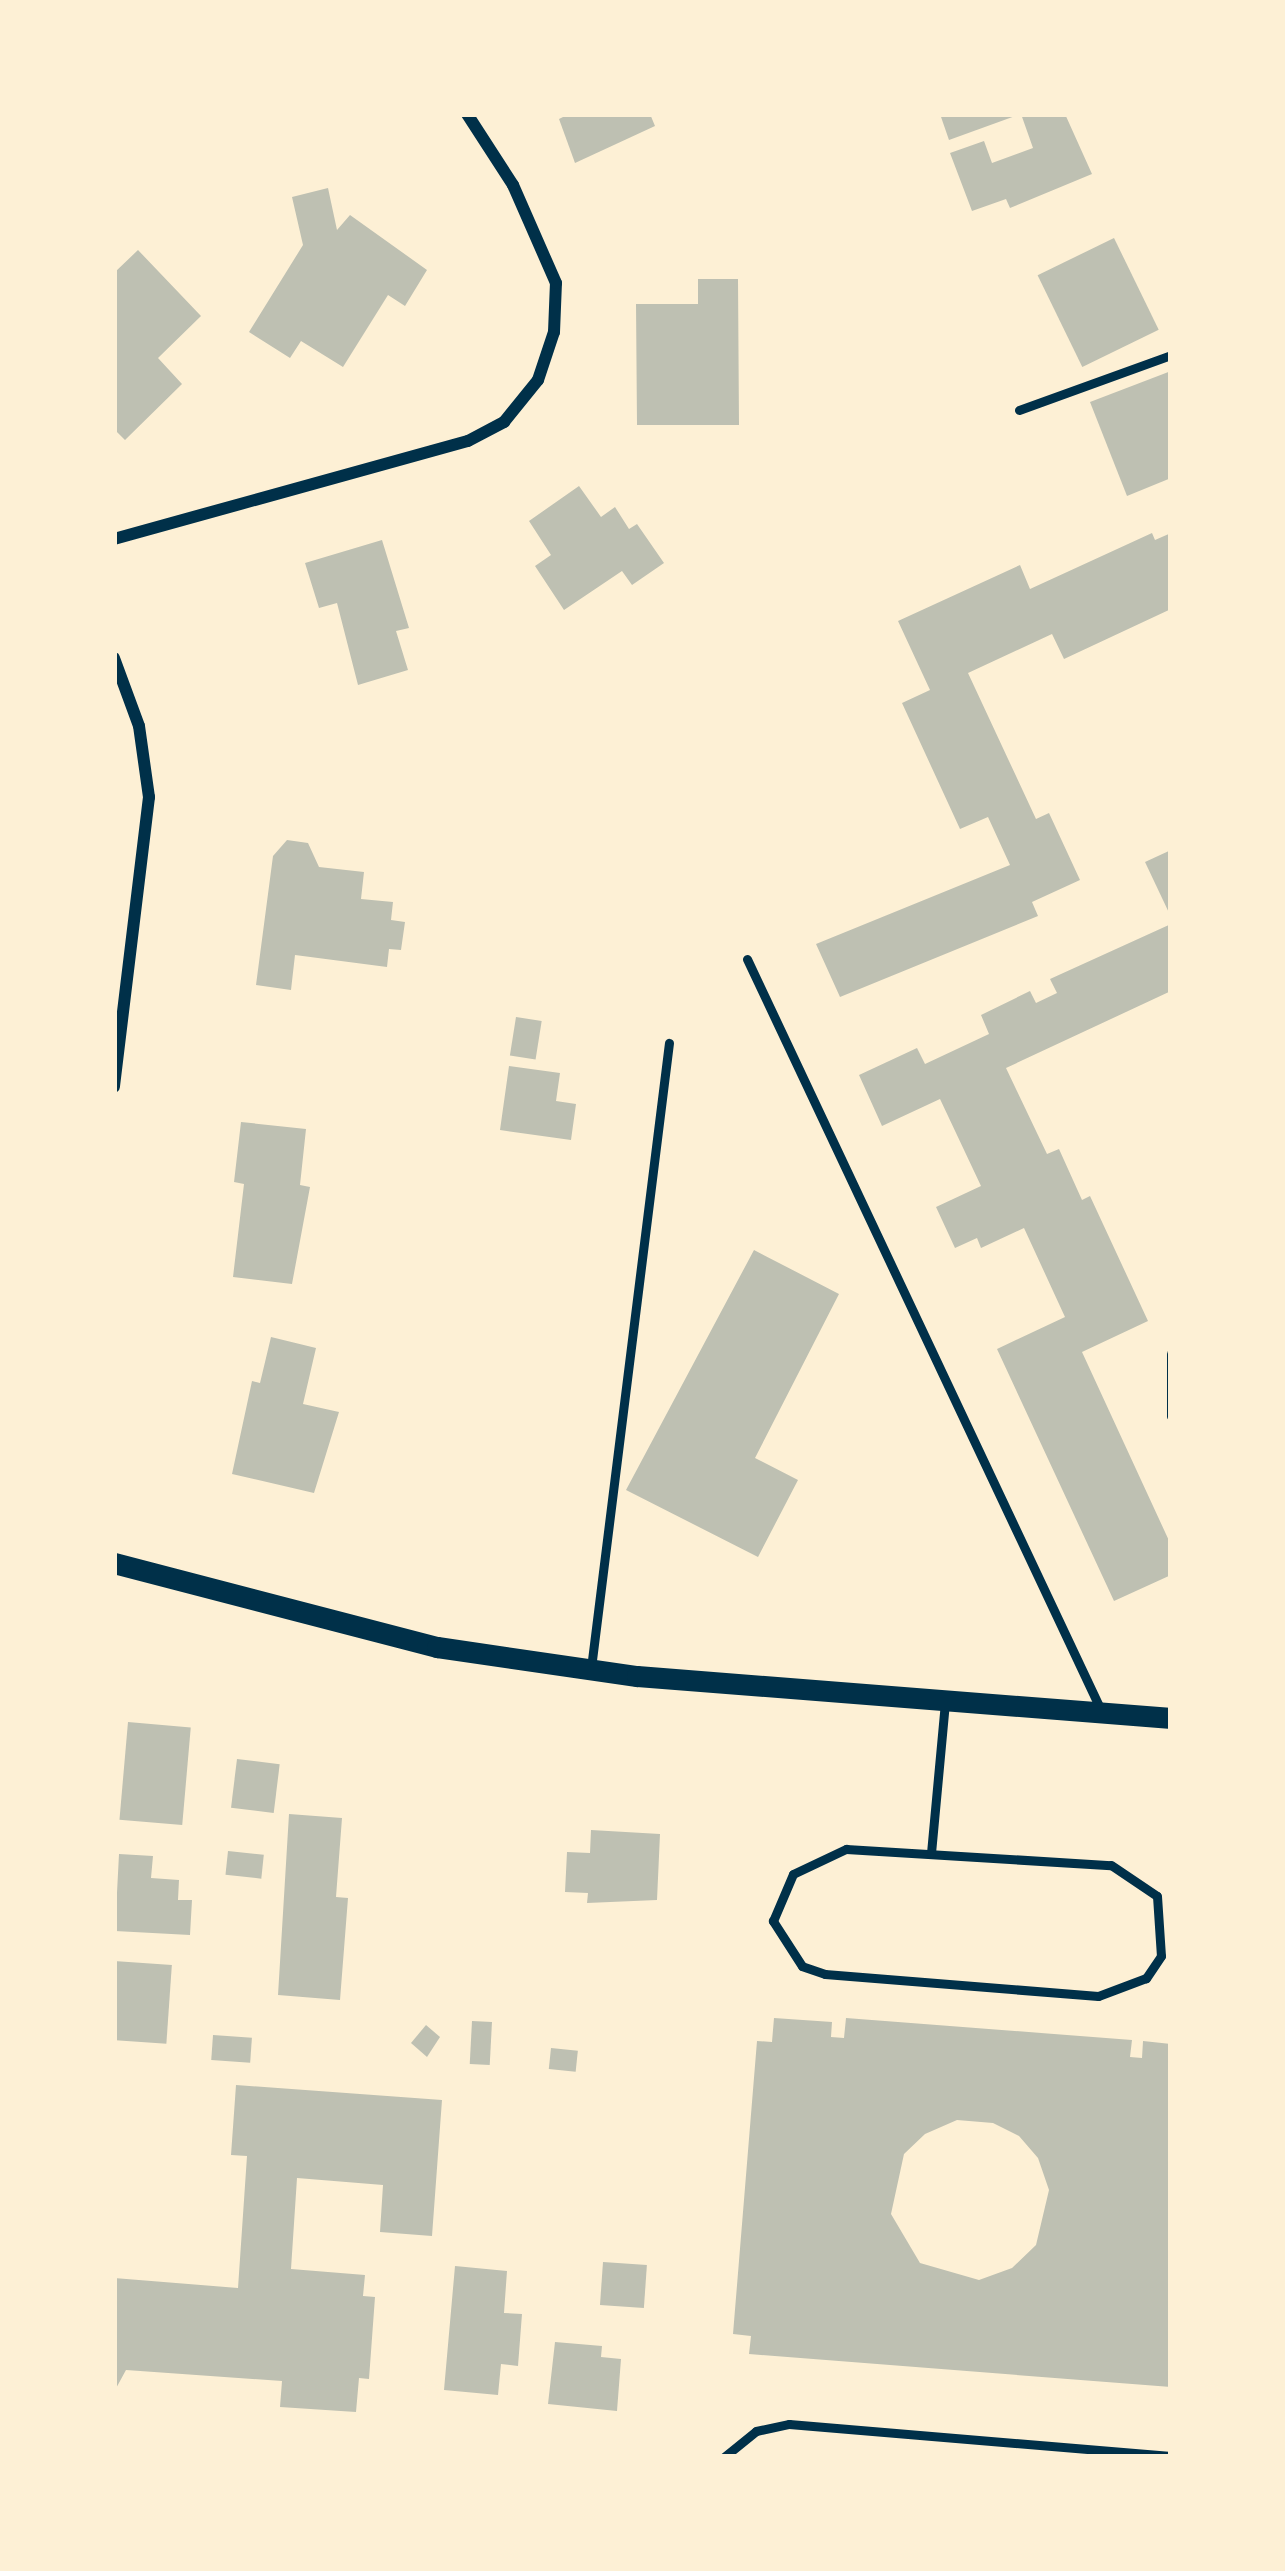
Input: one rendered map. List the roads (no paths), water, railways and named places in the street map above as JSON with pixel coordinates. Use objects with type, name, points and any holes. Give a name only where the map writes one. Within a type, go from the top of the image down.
[{"type":"street","points":[[114,539],[468,440],[504,422],[538,380],[554,332],[556,284],[513,185],[467,114]]},
{"type":"street","points":[[114,658],[139,726],[149,797],[114,1087]]},
{"type":"street","points":[[114,1563],[437,1647],[591,1669],[1171,1718]]},
{"type":"lane","points":[[1019,410],[1171,355]]},
{"type":"lane","points":[[747,958],[1102,1713]]},
{"type":"lane","points":[[591,1669],[669,1042]]},
{"type":"lane","points":[[1171,1354],[1171,1416]]},
{"type":"lane","points":[[931,1853],[944,1701]]},
{"type":"lane","points":[[846,1849],[931,1853],[1112,1865],[1136,1875],[1157,1896],[1165,1925],[1161,1956],[1146,1978],[1098,1996],[825,1974],[785,1948],[773,1921],[793,1874],[846,1849]]},
{"type":"lane","points":[[724,2457],[756,2432],[789,2424],[1171,2456]]}]
